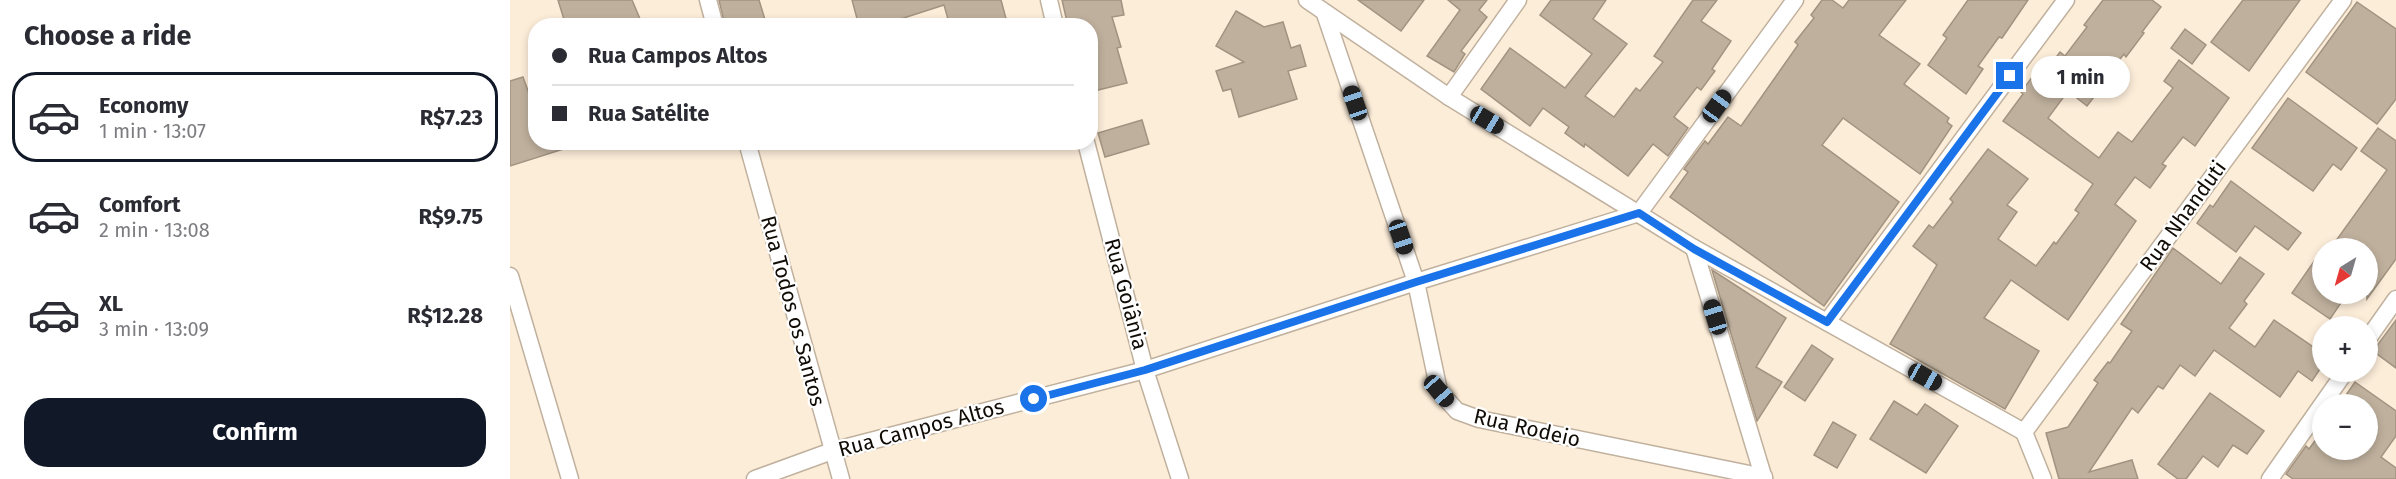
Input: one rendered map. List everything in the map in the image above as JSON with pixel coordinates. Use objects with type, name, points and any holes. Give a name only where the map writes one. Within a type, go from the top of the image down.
[{"type":"street","points":[[708,0],[713,18]]},
{"type":"street","points":[[1049,0],[1053,18]]},
{"type":"street","points":[[1307,0],[1449,97],[1694,249],[2024,432],[2043,479]]},
{"type":"street","points":[[1449,97],[1518,0]]},
{"type":"street","points":[[1639,213],[1795,0]]},
{"type":"street","points":[[1827,322],[2066,0]]},
{"type":"street","name":"Rua Nhanduti","points":[[2024,432],[2343,0]]},
{"type":"street","name":"Rua Rodeio","points":[[1325,14],[1416,282],[1439,391],[1457,411],[1479,419],[1764,478]]},
{"type":"street","name":"Rua Todos os Santos","points":[[749,150],[841,479]]},
{"type":"street","name":"Rua Goiânia","points":[[1088,150],[1145,370],[1180,479]]},
{"type":"street","name":"Rua Campos Altos","points":[[755,479],[832,451],[1145,370],[1639,213]]},
{"type":"street","points":[[1694,249],[1764,478]]},
{"type":"street","points":[[510,276],[570,479]]},
{"type":"street","points":[[2378,324],[2396,298]]},
{"type":"street","points":[[2270,479],[2338,382]]},
{"type":"building","points":[[558,0],[632,0],[640,18],[564,18]]},
{"type":"building","points":[[719,0],[759,0],[765,18],[723,18]]},
{"type":"building","points":[[852,0],[1001,0],[1006,18],[948,18],[944,5],[904,18],[857,18]]},
{"type":"building","points":[[1062,0],[1121,0],[1124,15],[1112,17],[1121,47],[1117,48],[1127,83],[1098,90],[1098,18],[1066,18]]},
{"type":"building","points":[[1358,0],[1424,0],[1401,31]]},
{"type":"building","points":[[1448,0],[1487,0],[1479,10],[1487,17],[1461,51],[1465,54],[1454,72],[1427,56],[1460,10]]},
{"type":"building","points":[[1551,0],[1606,0],[1593,19],[1627,44],[1585,96],[1614,117],[1636,88],[1640,91],[1663,62],[1654,56],[1693,0],[1717,0],[1701,21],[1731,41],[1712,69],[1715,71],[1701,90],[1697,87],[1674,117],[1688,128],[1668,156],[1653,144],[1628,176],[1585,144],[1584,147],[1565,133],[1569,127],[1543,108],[1530,126],[1481,89],[1510,48],[1565,88],[1592,54],[1540,15]]},
{"type":"building","points":[[1822,0],[1832,0],[1843,8],[1849,0],[1906,0],[1879,35],[1920,64],[1904,84],[1949,118],[1947,122],[1952,126],[1920,174],[1843,118],[1822,145],[1899,202],[1824,306],[1670,197],[1688,172],[1684,169],[1705,141],[1708,144],[1728,117],[1741,126],[1798,45],[1795,42],[1814,18],[1811,15]]},
{"type":"building","points":[[1968,0],[2028,0],[2002,38],[1999,37],[1978,66],[1983,69],[1966,94],[1928,65],[1947,38],[1943,35]]},
{"type":"building","points":[[2103,0],[2152,0],[2161,7],[2126,57],[2124,54],[2102,82],[2104,84],[2087,106],[2068,91],[2048,118],[2070,136],[2099,158],[2118,132],[2132,142],[2173,88],[2164,81],[2179,60],[2229,98],[2195,146],[2183,137],[2162,164],[2166,166],[2150,188],[2135,177],[2115,204],[2136,221],[2068,320],[2011,280],[1984,318],[2039,351],[2005,409],[1890,344],[1937,265],[1913,246],[1929,225],[1933,228],[1953,202],[1950,199],[1988,149],[2028,179],[2007,205],[2017,212],[1998,239],[2036,266],[2054,242],[2056,244],[2079,213],[2075,210],[2093,184],[2003,121],[2036,72],[2042,76],[2060,52],[2065,56],[2087,27],[2084,25]]},
{"type":"building","points":[[2243,0],[2300,0],[2249,71],[2211,42]]},
{"type":"building","points":[[2357,2],[2396,29],[2396,99],[2377,124],[2306,72]]},
{"type":"building","points":[[1236,11],[1264,27],[1283,22],[1291,48],[1300,45],[1306,66],[1288,71],[1297,99],[1239,117],[1231,89],[1223,91],[1216,71],[1244,62],[1216,46]]},
{"type":"building","points":[[2185,29],[2206,45],[2192,64],[2171,48]]},
{"type":"building","points":[[523,77],[528,91],[528,150],[560,150],[510,166],[510,81]]},
{"type":"building","points":[[2288,98],[2357,148],[2341,170],[2333,164],[2313,191],[2252,148]]},
{"type":"building","points":[[1142,120],[1149,144],[1105,157],[1098,133]]},
{"type":"building","points":[[2378,128],[2396,141],[2396,259],[2378,284],[2378,238],[2338,238],[2387,170],[2361,151]]},
{"type":"building","points":[[2231,181],[2301,233],[2288,250],[2255,226],[2236,252],[2197,223],[2210,205],[2213,207]]},
{"type":"building","points":[[2173,248],[2221,284],[2240,257],[2264,274],[2244,301],[2247,304],[2229,328],[2255,347],[2274,320],[2312,346],[2312,381],[2298,371],[2280,397],[2214,350],[2195,376],[2180,365],[2163,389],[2158,386],[2138,413],[2132,408],[2089,472],[2132,460],[2138,479],[2059,479],[2046,433],[2068,427],[2098,383],[2094,380],[2108,362],[2110,363],[2132,331],[2121,324]]},
{"type":"building","points":[[2312,264],[2312,304],[2340,304],[2332,316],[2326,316],[2292,293]]},
{"type":"building","points":[[1712,270],[1786,318],[1756,367],[1782,382],[1757,421]]},
{"type":"building","points":[[2396,320],[2396,368],[2378,355],[2378,344]]},
{"type":"building","points":[[1812,345],[1833,359],[1805,401],[1784,387]]},
{"type":"building","points":[[2355,382],[2372,394],[2347,394]]},
{"type":"building","points":[[2210,393],[2264,431],[2247,454],[2233,445],[2218,467],[2203,456],[2186,479],[2178,479],[2158,464]]},
{"type":"building","points":[[2378,398],[2396,411],[2396,436],[2381,457],[2396,468],[2396,479],[2293,479],[2286,474],[2306,446],[2309,449],[2312,445],[2312,460],[2378,460]]},
{"type":"building","points":[[1894,401],[1917,415],[1925,404],[1958,426],[1926,473],[1870,439]]},
{"type":"building","points":[[1833,422],[1856,435],[1837,468],[1814,455]]},
{"type":"route","points":[[1034,399],[1145,370],[1639,213],[1694,249],[1827,322],[2010,76]]}]
